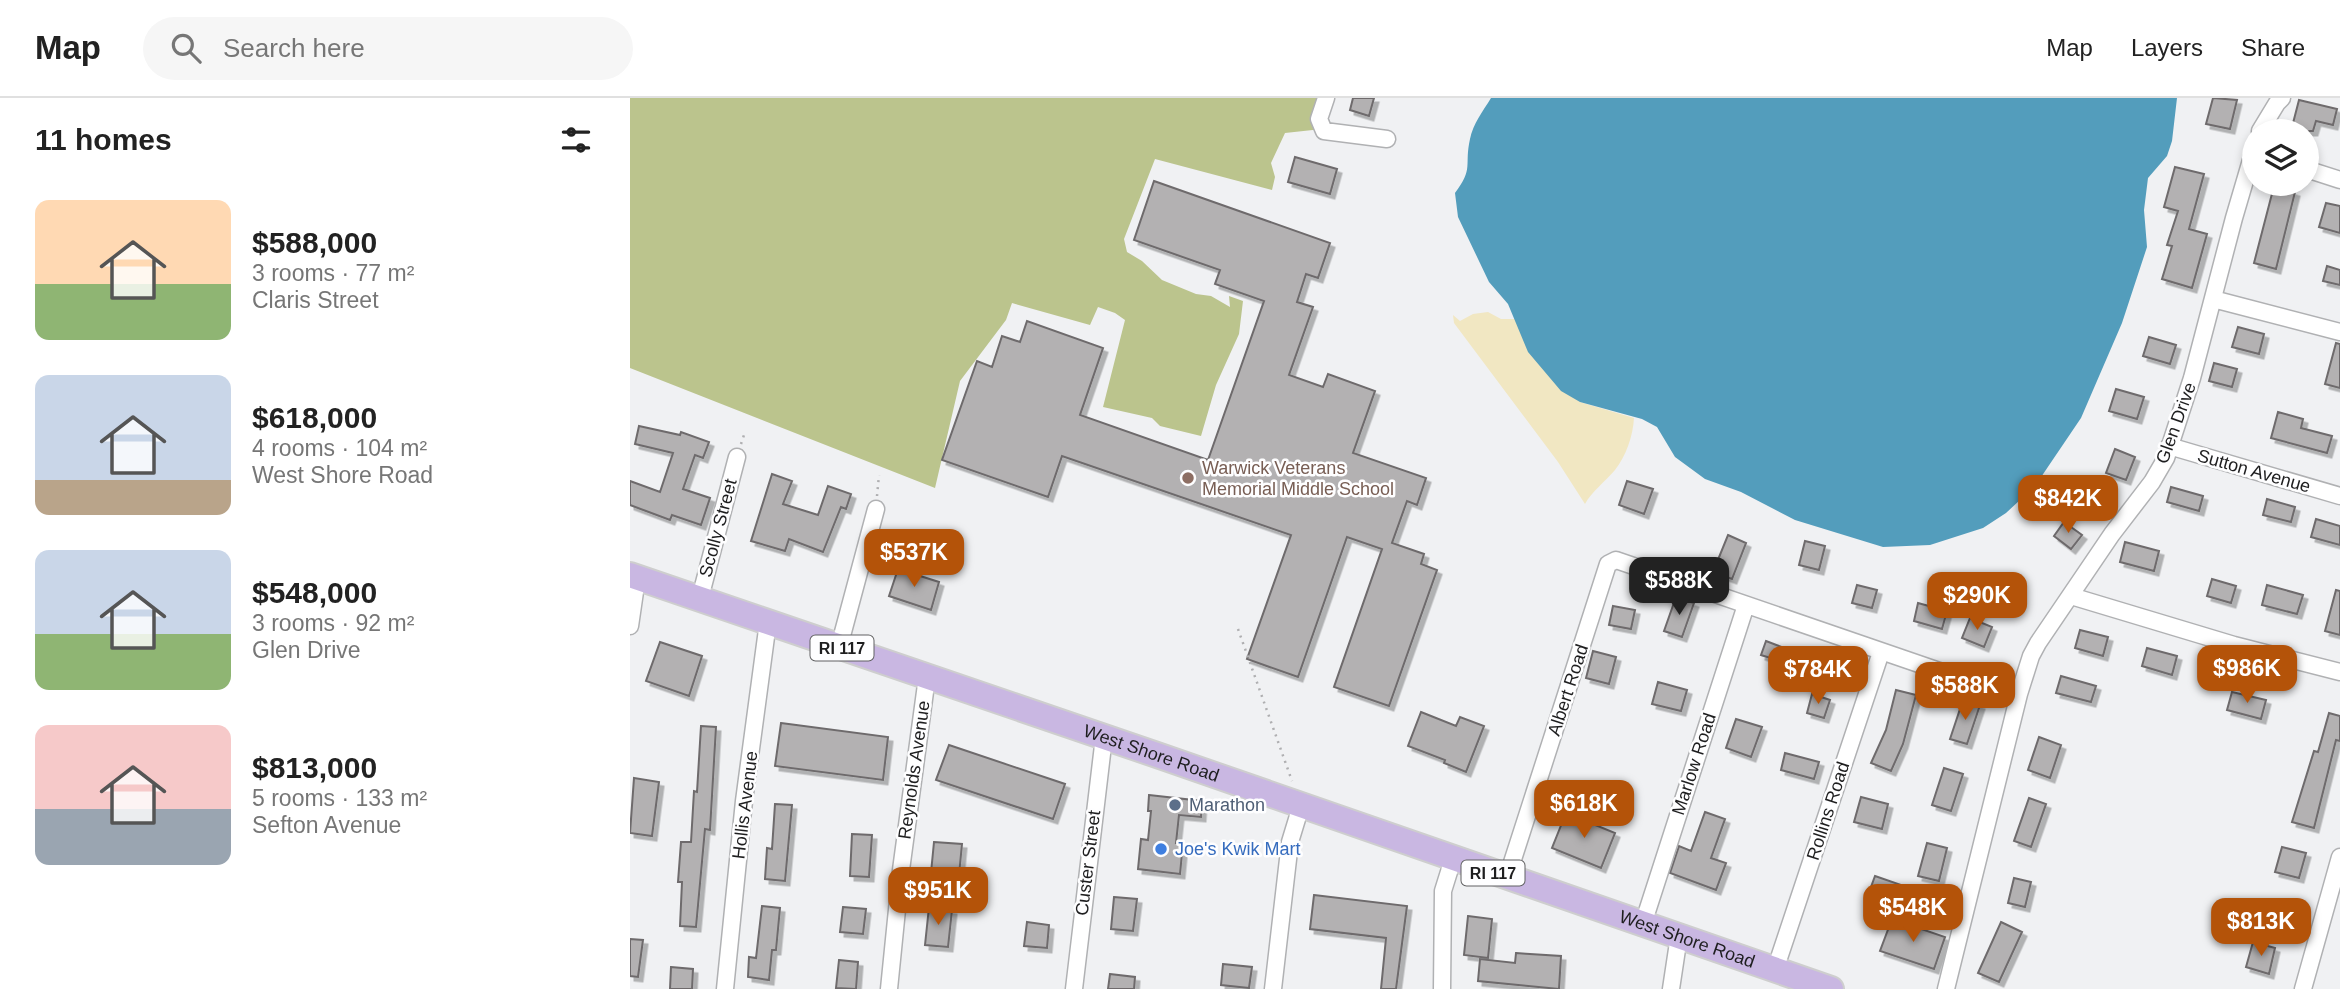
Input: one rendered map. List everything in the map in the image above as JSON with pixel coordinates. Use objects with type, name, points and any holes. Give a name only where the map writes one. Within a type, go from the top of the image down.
[{"type":"main road","name":"West Shore Road","points":[[634,577],[1831,989]]},
{"type":"street","points":[[1326,98],[1320,119],[1324,131],[1387,139]]},
{"type":"street","points":[[2267,119],[2283,98]]},
{"type":"street","points":[[2319,173],[2340,180]]},
{"type":"street","name":"Glen Drive","points":[[1946,989],[2019,694],[2031,656],[2166,458],[2192,378],[2242,195]]},
{"type":"street","points":[[2213,299],[2340,332]]},
{"type":"street","name":"Sutton Avenue","points":[[2169,446],[2340,496]]},
{"type":"street","name":"Scolly Street","points":[[699,598],[737,457]]},
{"type":"street","points":[[839,647],[876,509]]},
{"type":"street","name":"Albert Road","points":[[1507,878],[1608,564],[1616,560],[1629,563],[1746,605]]},
{"type":"street","points":[[630,626],[634,577]]},
{"type":"street","points":[[2071,596],[2234,645],[2340,672]]},
{"type":"street","points":[[1746,605],[1948,674],[2019,694]]},
{"type":"street","name":"Marlow Road","points":[[1643,924],[1746,605]]},
{"type":"street","name":"Hollis Avenue","points":[[725,989],[744,801],[768,622]]},
{"type":"street","name":"Rollins Road","points":[[1775,970],[1881,652]]},
{"type":"street","name":"Reynolds Avenue","points":[[888,989],[927,677]]},
{"type":"street","name":"Custer Street","points":[[1074,989],[1104,737]]},
{"type":"street","points":[[1273,989],[1290,842],[1301,806]]},
{"type":"street","points":[[2303,989],[2340,857]]},
{"type":"street","points":[[1442,989],[1443,891],[1453,859]]},
{"type":"street","points":[[1671,989],[1679,936]]},
{"type":"path","points":[[1238,629],[1301,806]]},
{"type":"green space","points":[[630,98],[1326,98],[1322,129],[1285,133],[1271,163],[1275,177],[1272,190],[1155,159],[1124,239],[1127,252],[1142,261],[1162,280],[1196,294],[1211,296],[1230,307],[1229,296],[1243,301],[1239,334],[1216,385],[1201,436],[1160,426],[1152,418],[1103,407],[1125,320],[1098,307],[1090,325],[1012,303],[1006,320],[960,381],[935,488],[630,368]]},
{"type":"sand","points":[[1488,312],[1501,319],[1515,319],[1580,402],[1634,418],[1630,439],[1622,458],[1585,504],[1558,462],[1454,323],[1453,315],[1460,321],[1473,314]]},
{"type":"water","points":[[1491,98],[2177,98],[2172,141],[2167,156],[2148,178],[2144,210],[2147,247],[2122,323],[2081,418],[2035,486],[2006,513],[1983,528],[1930,545],[1883,547],[1795,520],[1741,492],[1705,479],[1675,457],[1657,427],[1642,419],[1580,402],[1561,391],[1528,352],[1508,304],[1489,282],[1458,217],[1455,193],[1467,172],[1471,133]]},
{"type":"building","points":[[1353,98],[1374,98],[1369,116],[1350,110]]},
{"type":"building","points":[[2213,98],[2237,100],[2230,129],[2206,124]]},
{"type":"building","points":[[2299,100],[2337,109],[2333,125],[2319,122],[2319,119],[2294,119]]},
{"type":"building","points":[[1295,157],[1337,169],[1330,194],[1288,182]]},
{"type":"building","points":[[2175,167],[2204,174],[2189,229],[2207,234],[2192,288],[2162,279],[2172,246],[2167,245],[2178,211],[2164,207]]},
{"type":"building","points":[[1154,181],[1330,243],[1318,278],[1306,274],[1297,302],[1313,307],[1289,375],[1323,387],[1328,374],[1375,391],[1353,453],[1426,478],[1417,505],[1407,501],[1392,543],[1424,554],[1421,564],[1437,570],[1389,706],[1334,687],[1382,549],[1347,537],[1298,677],[1247,659],[1291,535],[1062,456],[1048,497],[942,460],[977,361],[992,367],[1002,336],[1020,342],[1027,321],[1103,348],[1080,415],[1208,460],[1264,301],[1215,284],[1220,270],[1134,240]]},
{"type":"building","points":[[2271,196],[2294,196],[2276,269],[2254,263]]},
{"type":"building","points":[[2326,203],[2340,206],[2340,233],[2319,227]]},
{"type":"building","points":[[2327,266],[2340,270],[2340,285],[2323,281]]},
{"type":"building","points":[[2238,327],[2264,334],[2259,354],[2232,347]]},
{"type":"building","points":[[2149,337],[2176,345],[2170,364],[2143,356]]},
{"type":"building","points":[[2336,343],[2340,344],[2340,388],[2325,384]]},
{"type":"building","points":[[2214,363],[2237,369],[2232,387],[2209,381]]},
{"type":"building","points":[[2116,389],[2144,397],[2137,419],[2109,411]]},
{"type":"building","points":[[2278,412],[2303,419],[2301,428],[2332,436],[2327,453],[2271,438]]},
{"type":"building","points":[[639,426],[680,435],[681,432],[709,442],[703,458],[695,455],[683,489],[710,498],[701,525],[672,515],[670,520],[630,505],[630,481],[660,492],[673,453],[635,444]]},
{"type":"building","points":[[2115,449],[2135,457],[2126,480],[2106,473]]},
{"type":"building","points":[[772,474],[792,481],[783,504],[818,515],[828,486],[851,494],[846,509],[841,507],[823,552],[789,539],[785,551],[751,541]]},
{"type":"building","points":[[1627,481],[1653,489],[1644,514],[1619,505]]},
{"type":"building","points":[[2171,487],[2203,496],[2199,511],[2167,502]]},
{"type":"building","points":[[2267,499],[2295,507],[2291,522],[2263,515]]},
{"type":"building","points":[[2316,519],[2340,526],[2340,545],[2311,537]]},
{"type":"building","points":[[2064,522],[2082,535],[2071,549],[2054,536]]},
{"type":"building","points":[[1728,535],[1746,543],[1732,579],[1713,572]]},
{"type":"building","points":[[1805,541],[1825,546],[1819,570],[1799,565]]},
{"type":"building","points":[[2125,542],[2159,551],[2154,571],[2120,562]]},
{"type":"building","points":[[898,569],[939,582],[931,610],[889,596]]},
{"type":"building","points":[[2212,579],[2236,586],[2231,603],[2207,596]]},
{"type":"building","points":[[1857,585],[1877,590],[1872,608],[1852,603]]},
{"type":"building","points":[[2267,585],[2303,595],[2297,614],[2262,605]]},
{"type":"building","points":[[2336,590],[2340,591],[2340,635],[2325,631]]},
{"type":"building","points":[[1676,597],[1694,603],[1682,637],[1664,631]]},
{"type":"building","points":[[1918,603],[1947,611],[1942,629],[1914,621]]},
{"type":"building","points":[[1613,606],[1635,610],[1631,629],[1609,625]]},
{"type":"building","points":[[1970,618],[1992,627],[1984,647],[1962,638]]},
{"type":"building","points":[[2080,630],[2108,637],[2103,656],[2075,648]]},
{"type":"building","points":[[1766,641],[1787,649],[1783,662],[1761,655]]},
{"type":"building","points":[[660,642],[702,656],[689,696],[646,681]]},
{"type":"building","points":[[2147,648],[2177,656],[2172,675],[2142,666]]},
{"type":"building","points":[[1593,651],[1616,657],[1609,684],[1586,678]]},
{"type":"building","points":[[2061,676],[2096,686],[2091,702],[2056,693]]},
{"type":"building","points":[[1658,682],[1687,690],[1681,711],[1652,704]]},
{"type":"building","points":[[1896,690],[1916,695],[1903,744],[1891,771],[1871,763],[1886,730]]},
{"type":"building","points":[[2232,692],[2266,700],[2261,719],[2227,710]]},
{"type":"building","points":[[1812,694],[1830,700],[1824,718],[1807,713]]},
{"type":"building","points":[[1963,700],[1980,705],[1967,744],[1950,739]]},
{"type":"building","points":[[1421,712],[1456,726],[1460,717],[1484,726],[1466,772],[1444,763],[1445,760],[1408,746]]},
{"type":"building","points":[[2329,713],[2340,716],[2340,741],[2336,740],[2314,828],[2292,822],[2314,751],[2318,752]]},
{"type":"building","points":[[1736,719],[1762,727],[1751,757],[1726,748]]},
{"type":"building","points":[[781,723],[888,737],[883,780],[775,766]]},
{"type":"building","points":[[701,726],[716,727],[710,830],[705,829],[696,927],[680,926],[682,882],[678,882],[681,842],[691,842]]},
{"type":"building","points":[[2039,737],[2061,745],[2050,778],[2028,770]]},
{"type":"building","points":[[949,745],[1065,784],[1053,819],[936,780]]},
{"type":"building","points":[[1785,753],[1819,762],[1814,779],[1781,770]]},
{"type":"building","points":[[1944,768],[1963,774],[1951,811],[1932,805]]},
{"type":"building","points":[[634,778],[659,782],[652,836],[630,833]]},
{"type":"building","points":[[1149,795],[1202,801],[1201,817],[1179,815],[1176,843],[1183,843],[1180,874],[1138,869],[1141,839],[1148,840],[1151,811],[1148,811]]},
{"type":"building","points":[[1861,797],[1888,804],[1882,829],[1854,822]]},
{"type":"building","points":[[2029,798],[2046,804],[2031,847],[2014,841]]},
{"type":"building","points":[[775,804],[792,805],[785,881],[765,879],[767,848],[772,849]]},
{"type":"building","points":[[1705,812],[1725,819],[1711,858],[1726,863],[1716,890],[1670,873],[1679,846],[1691,851]]},
{"type":"building","points":[[1566,813],[1615,833],[1601,868],[1552,848]]},
{"type":"building","points":[[852,834],[872,835],[869,877],[850,876]]},
{"type":"building","points":[[934,842],[962,844],[958,885],[930,883]]},
{"type":"building","points":[[1927,843],[1947,848],[1939,881],[1918,876]]},
{"type":"building","points":[[2282,847],[2306,853],[2299,878],[2275,872]]},
{"type":"building","points":[[1875,876],[1907,887],[1899,910],[1867,898]]},
{"type":"building","points":[[2014,878],[2031,882],[2025,907],[2008,903]]},
{"type":"building","points":[[1314,895],[1407,906],[1396,989],[1381,989],[1386,938],[1310,929]]},
{"type":"building","points":[[1114,897],[1137,899],[1133,931],[1111,929]]},
{"type":"building","points":[[2271,900],[2288,904],[2282,924],[2266,919]]},
{"type":"building","points":[[762,906],[780,908],[776,950],[772,950],[769,980],[748,977],[749,957],[756,958]]},
{"type":"building","points":[[843,907],[866,909],[863,934],[840,932]]},
{"type":"building","points":[[929,907],[952,910],[948,947],[925,945]]},
{"type":"building","points":[[1468,916],[1492,919],[1488,958],[1464,955]]},
{"type":"building","points":[[1892,919],[1945,937],[1934,969],[1880,951]]},
{"type":"building","points":[[1027,922],[1049,925],[1047,948],[1024,946]]},
{"type":"building","points":[[2001,922],[2022,932],[1999,982],[1978,973]]},
{"type":"building","points":[[630,939],[643,940],[638,977],[630,976]]},
{"type":"building","points":[[2253,942],[2275,948],[2269,974],[2246,967]]},
{"type":"building","points":[[1516,953],[1561,956],[1559,989],[1478,981],[1480,959],[1515,963]]},
{"type":"building","points":[[839,960],[858,962],[856,989],[836,988]]},
{"type":"building","points":[[1223,964],[1252,967],[1249,988],[1221,985]]},
{"type":"building","points":[[671,967],[693,969],[692,989],[670,989]]},
{"type":"building","points":[[1110,974],[1135,977],[1134,989],[1108,989]]},
{"type":"place","name":"Warwick Veterans Memorial Middle School","points":[[1188,478]]},
{"type":"place","name":"Marathon","points":[[1175,805]]},
{"type":"place","name":"Joe's Kwik Mart","points":[[1161,849]]}]
